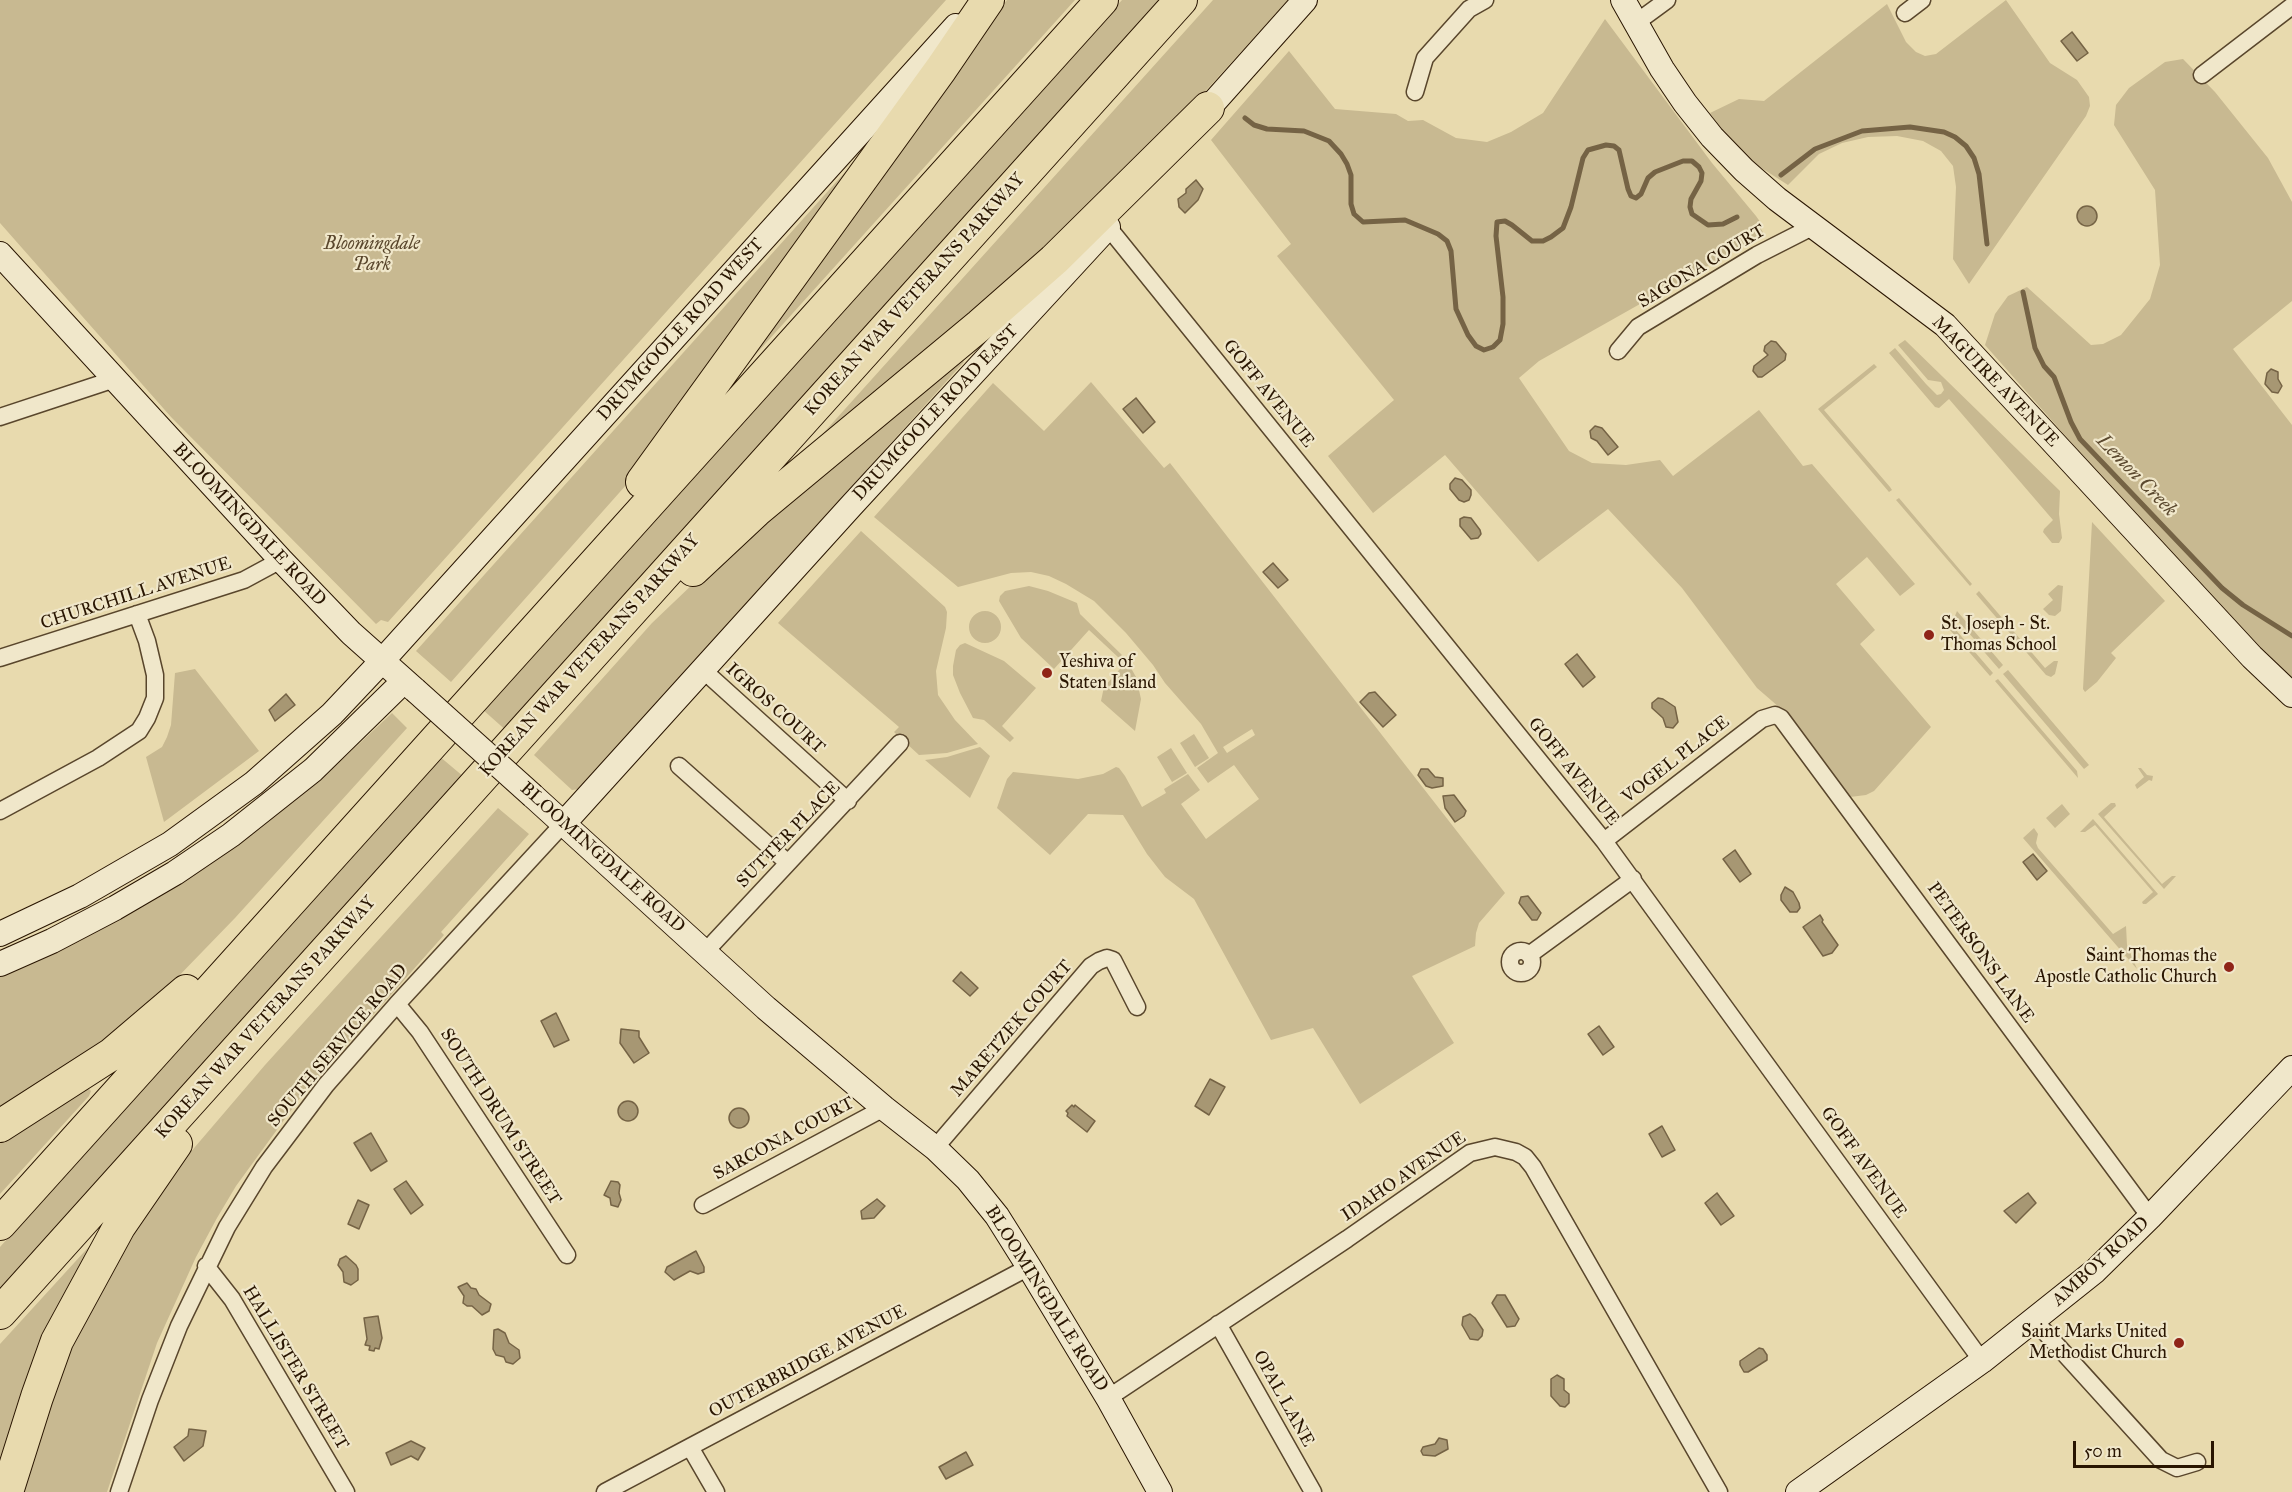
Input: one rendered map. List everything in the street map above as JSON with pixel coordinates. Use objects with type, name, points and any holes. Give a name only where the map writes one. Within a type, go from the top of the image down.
[{"type":"highway","points":[[519,648],[600,535],[675,440],[988,0]]},
{"type":"highway","points":[[0,1224],[1102,0]]},
{"type":"highway","name":"KOREAN WAR VETERANS PARKWAY","points":[[0,1313],[1181,0]]},
{"type":"highway","points":[[523,731],[631,633],[699,564],[756,511],[980,325],[1054,260],[1208,108]]},
{"type":"highway","points":[[0,1126],[84,1073],[139,1032],[190,987],[239,936],[352,832]]},
{"type":"highway","points":[[7,1492],[57,1341],[119,1227],[173,1149],[318,961]]},
{"type":"street","name":"DRUMGOOLE ROAD WEST","points":[[0,934],[49,912],[112,879],[208,818],[307,738],[382,661],[980,0]]},
{"type":"street","name":"DRUMGOOLE ROAD EAST","points":[[564,823],[850,506],[1130,203],[1208,108],[1305,0]]},
{"type":"street","points":[[1414,92],[1425,58],[1470,9],[1485,0]]},
{"type":"street","name":"MAGUIRE AVENUE","points":[[1623,0],[1662,69],[1712,137],[1777,199],[1945,326],[2252,657],[2292,695]]},
{"type":"street","points":[[1637,22],[1667,0]]},
{"type":"street","points":[[1905,13],[1922,0]]},
{"type":"street","points":[[2202,75],[2292,6]]},
{"type":"street","name":"SAGONA COURT","points":[[1618,351],[1638,327],[1757,255],[1814,226]]},
{"type":"street","name":"GOFF AVENUE","points":[[1108,227],[1604,841],[1982,1361]]},
{"type":"street","name":"BLOOMINGDALE ROAD","points":[[0,254],[114,380],[351,633],[564,823],[766,1008],[935,1148],[968,1180],[997,1216],[1029,1267],[1108,1398],[1160,1492]]},
{"type":"street","points":[[0,417],[114,380]]},
{"type":"street","name":"CHURCHILL AVENUE","points":[[0,658],[244,580],[281,560]]},
{"type":"street","points":[[0,812],[98,758],[139,731],[155,698],[155,675],[137,614]]},
{"type":"street","name":"IGROS COURT","points":[[703,670],[848,801]]},
{"type":"street","points":[[0,964],[115,909],[213,848],[256,817],[410,686]]},
{"type":"street","name":"VOGEL PLACE","points":[[1604,841],[1762,719],[1775,714]]},
{"type":"street","name":"PETERSONS LANE","points":[[1775,714],[1785,722],[2150,1217]]},
{"type":"street","name":"SUTTER PLACE","points":[[705,952],[900,744]]},
{"type":"street","points":[[679,765],[788,864]]},
{"type":"street","name":"SOUTH SERVICE ROAD","points":[[119,1492],[165,1360],[206,1266],[233,1217],[286,1136],[397,1004],[564,823]]},
{"type":"street","points":[[1529,955],[1633,879]]},
{"type":"street","name":"MARETZEK COURT","points":[[935,1148],[1091,966],[1107,958],[1113,960],[1137,1007]]},
{"type":"street","name":"SOUTH DRUM STREET","points":[[397,1004],[420,1032],[567,1255]]},
{"type":"street","name":"AMBOY ROAD","points":[[1798,1492],[1982,1361],[2095,1271],[2150,1217],[2292,1068]]},
{"type":"street","name":"SARCONA COURT","points":[[702,1205],[884,1108]]},
{"type":"street","name":"IDAHO AVENUE","points":[[1108,1398],[1470,1153],[1495,1147],[1525,1157],[1533,1167],[1719,1492]]},
{"type":"street","name":"HALLISTER STREET","points":[[206,1266],[229,1293],[346,1492]]},
{"type":"street","name":"OUTERBRIDGE AVENUE","points":[[605,1492],[1029,1267]]},
{"type":"street","points":[[2034,1320],[2161,1461],[2177,1468],[2197,1462]]},
{"type":"street","name":"OPAL LANE","points":[[1218,1324],[1313,1492]]},
{"type":"street","points":[[690,1447],[716,1492]]},
{"type":"green space","name":"Bloomingdale Park","points":[[0,0],[946,0],[388,622],[381,620],[376,624],[171,417],[0,223]]},
{"type":"green space","points":[[1007,0],[1075,0],[738,374],[987,25]]},
{"type":"green space","points":[[1122,0],[1170,0],[509,733],[482,709]]},
{"type":"green space","points":[[1213,0],[1288,0],[1113,193],[822,444],[818,439]]},
{"type":"green space","points":[[2006,0],[2050,63],[2077,80],[2089,97],[2090,106],[2086,116],[1969,284],[1953,259],[1956,187],[1953,166],[1941,151],[1923,141],[1897,136],[1868,137],[1842,143],[1819,154],[1788,185],[1746,158],[1710,113],[1739,99],[1764,101],[1887,4],[1906,42],[1916,52],[1925,56],[1936,54]]},
{"type":"green space","points":[[1605,19],[1712,163],[1756,216],[1763,226],[1761,229],[1764,234],[1539,361],[1519,378],[1569,451],[1592,463],[1626,465],[1660,460],[1673,476],[1759,410],[1803,466],[1812,464],[1915,584],[1900,596],[1867,557],[1836,584],[1875,630],[1860,644],[1931,727],[1874,791],[1866,795],[1850,797],[1787,714],[1757,688],[1682,588],[1608,509],[1538,562],[1445,455],[1373,513],[1328,456],[1394,400],[1277,256],[1291,244],[1211,140],[1289,51],[1335,109],[1396,114],[1408,121],[1423,120],[1456,138],[1487,142],[1511,132],[1543,113]]},
{"type":"green space","points":[[2183,59],[2215,92],[2268,158],[2292,202],[2292,301],[2233,349],[2292,425],[2292,681],[2170,554],[1985,345],[1995,314],[2008,296],[2027,287],[2091,345],[2103,344],[2121,335],[2150,299],[2160,265],[2155,190],[2114,125],[2116,105],[2129,88],[2165,62]]},
{"type":"green space","points":[[846,171],[853,179],[659,448],[451,682],[416,651]]},
{"type":"green space","points":[[1905,340],[2060,491],[2059,514],[2062,538],[2059,543],[2052,543],[2043,532],[2053,520],[1949,399],[1939,408],[1935,407],[1889,353],[1895,348],[1937,395],[1941,394],[1944,390],[1941,382],[1928,380],[1898,345]]},
{"type":"green space","points":[[959,358],[964,362],[579,789],[572,790],[534,755],[652,623],[696,581]]},
{"type":"green space","points":[[1874,364],[1877,367],[1824,410],[1890,487],[1892,490],[1889,492],[1818,409]]},
{"type":"green space","points":[[1091,382],[1164,468],[1170,463],[1505,893],[1479,923],[1475,946],[1412,976],[1454,1043],[1360,1104],[1313,1028],[1271,1040],[1194,899],[1165,877],[1147,854],[1123,815],[1088,814],[1050,855],[997,808],[1007,779],[1013,772],[1078,779],[1103,774],[1116,767],[1125,776],[1142,807],[1166,793],[1164,789],[1188,774],[1200,790],[1181,804],[1206,839],[1259,799],[1234,765],[1208,783],[1197,768],[1218,753],[1201,724],[1126,633],[1094,601],[1049,576],[1031,572],[1011,573],[958,587],[874,517],[993,383],[1044,431]],"holes":[[[1252,729],[1255,735],[1227,753],[1223,747]]]},
{"type":"green space","points":[[1899,498],[1972,584],[1970,586],[1896,500]]},
{"type":"green space","points":[[2092,522],[2165,601],[2111,653],[2116,658],[2097,682],[2085,692],[2083,689]]},
{"type":"green space","points":[[861,531],[945,607],[946,628],[936,671],[938,695],[955,720],[978,744],[947,753],[919,755],[894,732],[899,727],[778,623]]},
{"type":"green space","points":[[2058,585],[2063,586],[2061,611],[2055,616],[2049,615],[2043,609],[2053,600],[2048,594]]},
{"type":"green space","points":[[1029,586],[1077,603],[1080,614],[1122,655],[1119,658],[1089,630],[1054,669],[1021,638],[999,601],[1005,591]]},
{"type":"green space","points":[[1979,591],[2045,668],[2054,661],[2058,661],[2055,674],[2051,677],[2046,675],[1976,594]]},
{"type":"green space","points":[[985,611],[997,615],[1001,627],[997,639],[985,643],[973,639],[969,627],[973,615]]},
{"type":"green space","points":[[1957,611],[2003,665],[1999,669],[1979,646],[1980,640],[1975,640],[1956,619]]},
{"type":"green space","points":[[1943,622],[1949,622],[1993,673],[1990,676]]},
{"type":"green space","points":[[965,643],[1004,661],[1036,688],[1002,726],[1014,738],[1010,742],[984,720],[973,718],[960,693],[953,675],[953,666],[956,650]]},
{"type":"green space","points":[[1127,661],[1136,677],[1141,699],[1135,731],[1101,701],[1104,687]]},
{"type":"green space","points":[[195,669],[259,751],[164,822],[146,757],[162,747],[167,737],[171,725],[175,673]]},
{"type":"green space","points":[[2008,670],[2089,765],[2084,769],[2003,674]]},
{"type":"green space","points":[[1998,679],[2077,771],[2078,778],[1995,681]]},
{"type":"green space","points":[[392,713],[407,728],[235,918],[172,983],[111,1034],[27,1096],[0,1113],[0,974],[123,917],[194,874],[261,828],[331,770]]},
{"type":"green space","points":[[1194,734],[1209,758],[1195,767],[1180,743]]},
{"type":"green space","points":[[980,747],[990,756],[970,798],[925,760],[947,757]]},
{"type":"green space","points":[[1171,748],[1187,773],[1172,782],[1157,757]]},
{"type":"green space","points":[[439,756],[464,777],[0,1294],[0,1247]]},
{"type":"green space","points":[[2138,768],[2141,768],[2147,775],[2153,776],[2152,781],[2149,780],[2137,789],[2135,785],[2144,777]]},
{"type":"green space","points":[[2111,803],[2115,803],[2116,806],[2104,817],[2162,884],[2172,876],[2176,876],[2164,889],[2098,814]]},
{"type":"green space","points":[[2062,804],[2070,814],[2055,828],[2046,818]]},
{"type":"green space","points":[[498,808],[529,834],[441,932],[444,935],[303,1094],[236,1186],[217,1218],[196,1257],[157,1343],[107,1492],[20,1492],[72,1340],[152,1204],[189,1154],[265,1065]]},
{"type":"green space","points":[[2093,819],[2158,894],[2146,904],[2142,902],[2153,892],[2095,825],[2085,832],[2080,832]]},
{"type":"green space","points":[[2034,828],[2038,834],[2036,843],[2038,848],[2113,934],[2126,926],[2127,945],[2137,969],[2023,838]]},
{"type":"green space","points":[[87,1087],[91,1091],[89,1096],[0,1194],[0,1138]]},
{"type":"green space","points":[[106,1228],[0,1491],[0,1344]]},
{"type":"shaded area","points":[[2072,32],[2088,53],[2077,61],[2061,41]]},
{"type":"shaded area","points":[[1196,180],[1203,189],[1198,200],[1185,213],[1179,207],[1178,199]]},
{"type":"shaded area","points":[[2087,206],[2094,209],[2097,216],[2094,223],[2087,226],[2080,223],[2077,216],[2080,209]]},
{"type":"shaded area","points":[[1771,341],[1776,342],[1786,354],[1785,360],[1762,377],[1758,377],[1753,371],[1754,366],[1768,355],[1764,351],[1765,346]]},
{"type":"shaded area","points":[[2271,369],[2278,372],[2278,379],[2282,386],[2278,393],[2272,392],[2265,384],[2267,373]]},
{"type":"shaded area","points":[[1136,398],[1155,422],[1143,433],[1123,409]]},
{"type":"shaded area","points":[[1595,426],[1602,428],[1618,447],[1608,455],[1597,441],[1591,438],[1590,431]]},
{"type":"shaded area","points":[[1455,478],[1462,480],[1471,490],[1469,500],[1464,502],[1459,500],[1450,489],[1450,484]]},
{"type":"shaded area","points":[[1471,518],[1480,530],[1481,534],[1478,538],[1471,539],[1460,526],[1460,519]]},
{"type":"shaded area","points":[[1273,563],[1288,580],[1278,588],[1263,572]]},
{"type":"shaded area","points":[[1577,654],[1595,677],[1583,687],[1565,664]]},
{"type":"shaded area","points":[[1375,692],[1396,715],[1383,727],[1360,702],[1369,693]]},
{"type":"shaded area","points":[[286,694],[295,705],[275,721],[269,710]]},
{"type":"shaded area","points":[[1658,698],[1675,707],[1678,722],[1673,728],[1666,727],[1663,718],[1652,708],[1652,703]]},
{"type":"shaded area","points":[[1421,769],[1428,769],[1435,777],[1443,778],[1443,786],[1432,788],[1426,786],[1418,775]]},
{"type":"shaded area","points":[[1454,795],[1466,811],[1464,816],[1455,822],[1445,808],[1443,796]]},
{"type":"shaded area","points":[[1735,850],[1751,874],[1740,882],[1723,859]]},
{"type":"shaded area","points":[[2033,854],[2047,871],[2037,880],[2023,862]]},
{"type":"shaded area","points":[[1785,887],[1793,892],[1799,903],[1800,908],[1797,912],[1790,912],[1781,900]]},
{"type":"shaded area","points":[[1528,896],[1541,913],[1537,920],[1532,920],[1519,903],[1521,897]]},
{"type":"shaded area","points":[[1820,915],[1822,922],[1838,945],[1832,953],[1823,956],[1803,927]]},
{"type":"shaded area","points":[[961,972],[978,988],[970,996],[953,981]]},
{"type":"shaded area","points":[[556,1013],[569,1040],[554,1047],[541,1021]]},
{"type":"shaded area","points":[[1599,1026],[1614,1047],[1603,1055],[1588,1034]]},
{"type":"shaded area","points":[[621,1029],[639,1031],[639,1037],[649,1053],[634,1063],[620,1043]]},
{"type":"shaded area","points":[[1210,1079],[1225,1087],[1209,1115],[1195,1106]]},
{"type":"shaded area","points":[[628,1101],[635,1104],[638,1111],[635,1118],[628,1121],[621,1118],[618,1111],[621,1104]]},
{"type":"shaded area","points":[[1072,1105],[1095,1121],[1087,1132],[1067,1116],[1066,1111]]},
{"type":"shaded area","points":[[739,1108],[746,1111],[749,1118],[746,1125],[739,1128],[732,1125],[729,1118],[732,1111]]},
{"type":"shaded area","points":[[1662,1126],[1675,1150],[1662,1157],[1649,1134]]},
{"type":"shaded area","points":[[371,1133],[387,1161],[371,1171],[354,1143]]},
{"type":"shaded area","points":[[406,1181],[423,1205],[411,1214],[394,1189]]},
{"type":"shaded area","points":[[611,1181],[618,1182],[620,1185],[621,1200],[618,1207],[611,1205],[610,1198],[604,1195]]},
{"type":"shaded area","points":[[1717,1193],[1734,1216],[1721,1225],[1705,1203]]},
{"type":"shaded area","points":[[2028,1193],[2036,1203],[2016,1223],[2004,1211]]},
{"type":"shaded area","points":[[877,1199],[885,1206],[874,1218],[862,1219],[861,1211]]},
{"type":"shaded area","points":[[358,1200],[369,1205],[359,1229],[348,1224]]},
{"type":"shaded area","points":[[696,1251],[704,1272],[698,1274],[690,1271],[674,1280],[665,1272],[667,1267]]},
{"type":"shaded area","points":[[346,1256],[358,1269],[358,1280],[351,1285],[344,1282],[343,1272],[338,1265],[340,1259]]},
{"type":"shaded area","points":[[467,1283],[491,1304],[489,1311],[482,1315],[472,1306],[463,1303],[464,1296],[458,1287]]},
{"type":"shaded area","points":[[1497,1295],[1505,1295],[1519,1319],[1515,1326],[1507,1327],[1492,1303]]},
{"type":"shaded area","points":[[1470,1314],[1483,1330],[1478,1340],[1470,1339],[1462,1325],[1463,1317]]},
{"type":"shaded area","points":[[378,1316],[382,1338],[379,1349],[375,1348],[374,1351],[369,1350],[370,1346],[365,1345],[367,1339],[364,1318]]},
{"type":"shaded area","points":[[498,1329],[505,1333],[509,1343],[519,1350],[520,1358],[513,1364],[506,1362],[504,1357],[496,1355],[493,1349],[494,1330]]},
{"type":"shaded area","points":[[1759,1348],[1763,1349],[1767,1355],[1767,1360],[1748,1372],[1744,1372],[1740,1361]]},
{"type":"shaded area","points":[[1557,1375],[1564,1379],[1564,1390],[1569,1394],[1569,1403],[1565,1407],[1560,1406],[1551,1396],[1551,1379]]},
{"type":"shaded area","points":[[189,1429],[206,1431],[203,1446],[184,1461],[174,1447],[188,1436]]},
{"type":"shaded area","points":[[1439,1438],[1447,1440],[1448,1449],[1435,1456],[1423,1455],[1421,1451],[1423,1447],[1435,1444]]},
{"type":"shaded area","points":[[411,1441],[425,1448],[418,1460],[411,1456],[391,1465],[386,1453]]},
{"type":"shaded area","points":[[966,1452],[973,1465],[946,1479],[939,1467]]},
{"type":"waterway","name":"Lemon Creek","points":[[1245,118],[1254,125],[1267,129],[1304,131],[1329,141],[1347,164],[1351,175],[1351,204],[1354,214],[1363,222],[1405,220],[1438,234],[1447,241],[1451,251],[1456,309],[1468,335],[1476,346],[1484,350],[1493,347],[1500,340],[1503,324],[1503,297],[1496,236],[1497,222],[1505,221],[1532,241],[1543,241],[1563,228],[1571,207],[1583,158],[1588,150],[1606,145],[1614,146],[1619,150],[1628,189],[1631,196],[1636,198],[1641,194],[1648,178],[1655,172],[1683,161],[1692,161],[1702,173],[1701,181],[1691,199],[1692,214],[1708,225],[1723,224],[1737,217]]},
{"type":"waterway","name":"Lemon Creek","points":[[1781,175],[1815,149],[1862,131],[1910,127],[1944,132],[1966,146],[1974,158],[1979,174],[1987,244]]},
{"type":"waterway","name":"Lemon Creek","points":[[2023,292],[2035,348],[2044,366],[2054,377],[2080,439],[2222,588],[2243,605],[2292,636]]},
{"type":"place","name":"St. Joseph - St. Thomas School","points":[[1929,635]]},
{"type":"place","name":"Yeshiva of Staten Island","points":[[1047,673]]},
{"type":"place","name":"Saint Thomas the Apostle Catholic Church","points":[[2229,967]]},
{"type":"place","name":"Saint Marks United Methodist Church","points":[[2179,1343]]}]
